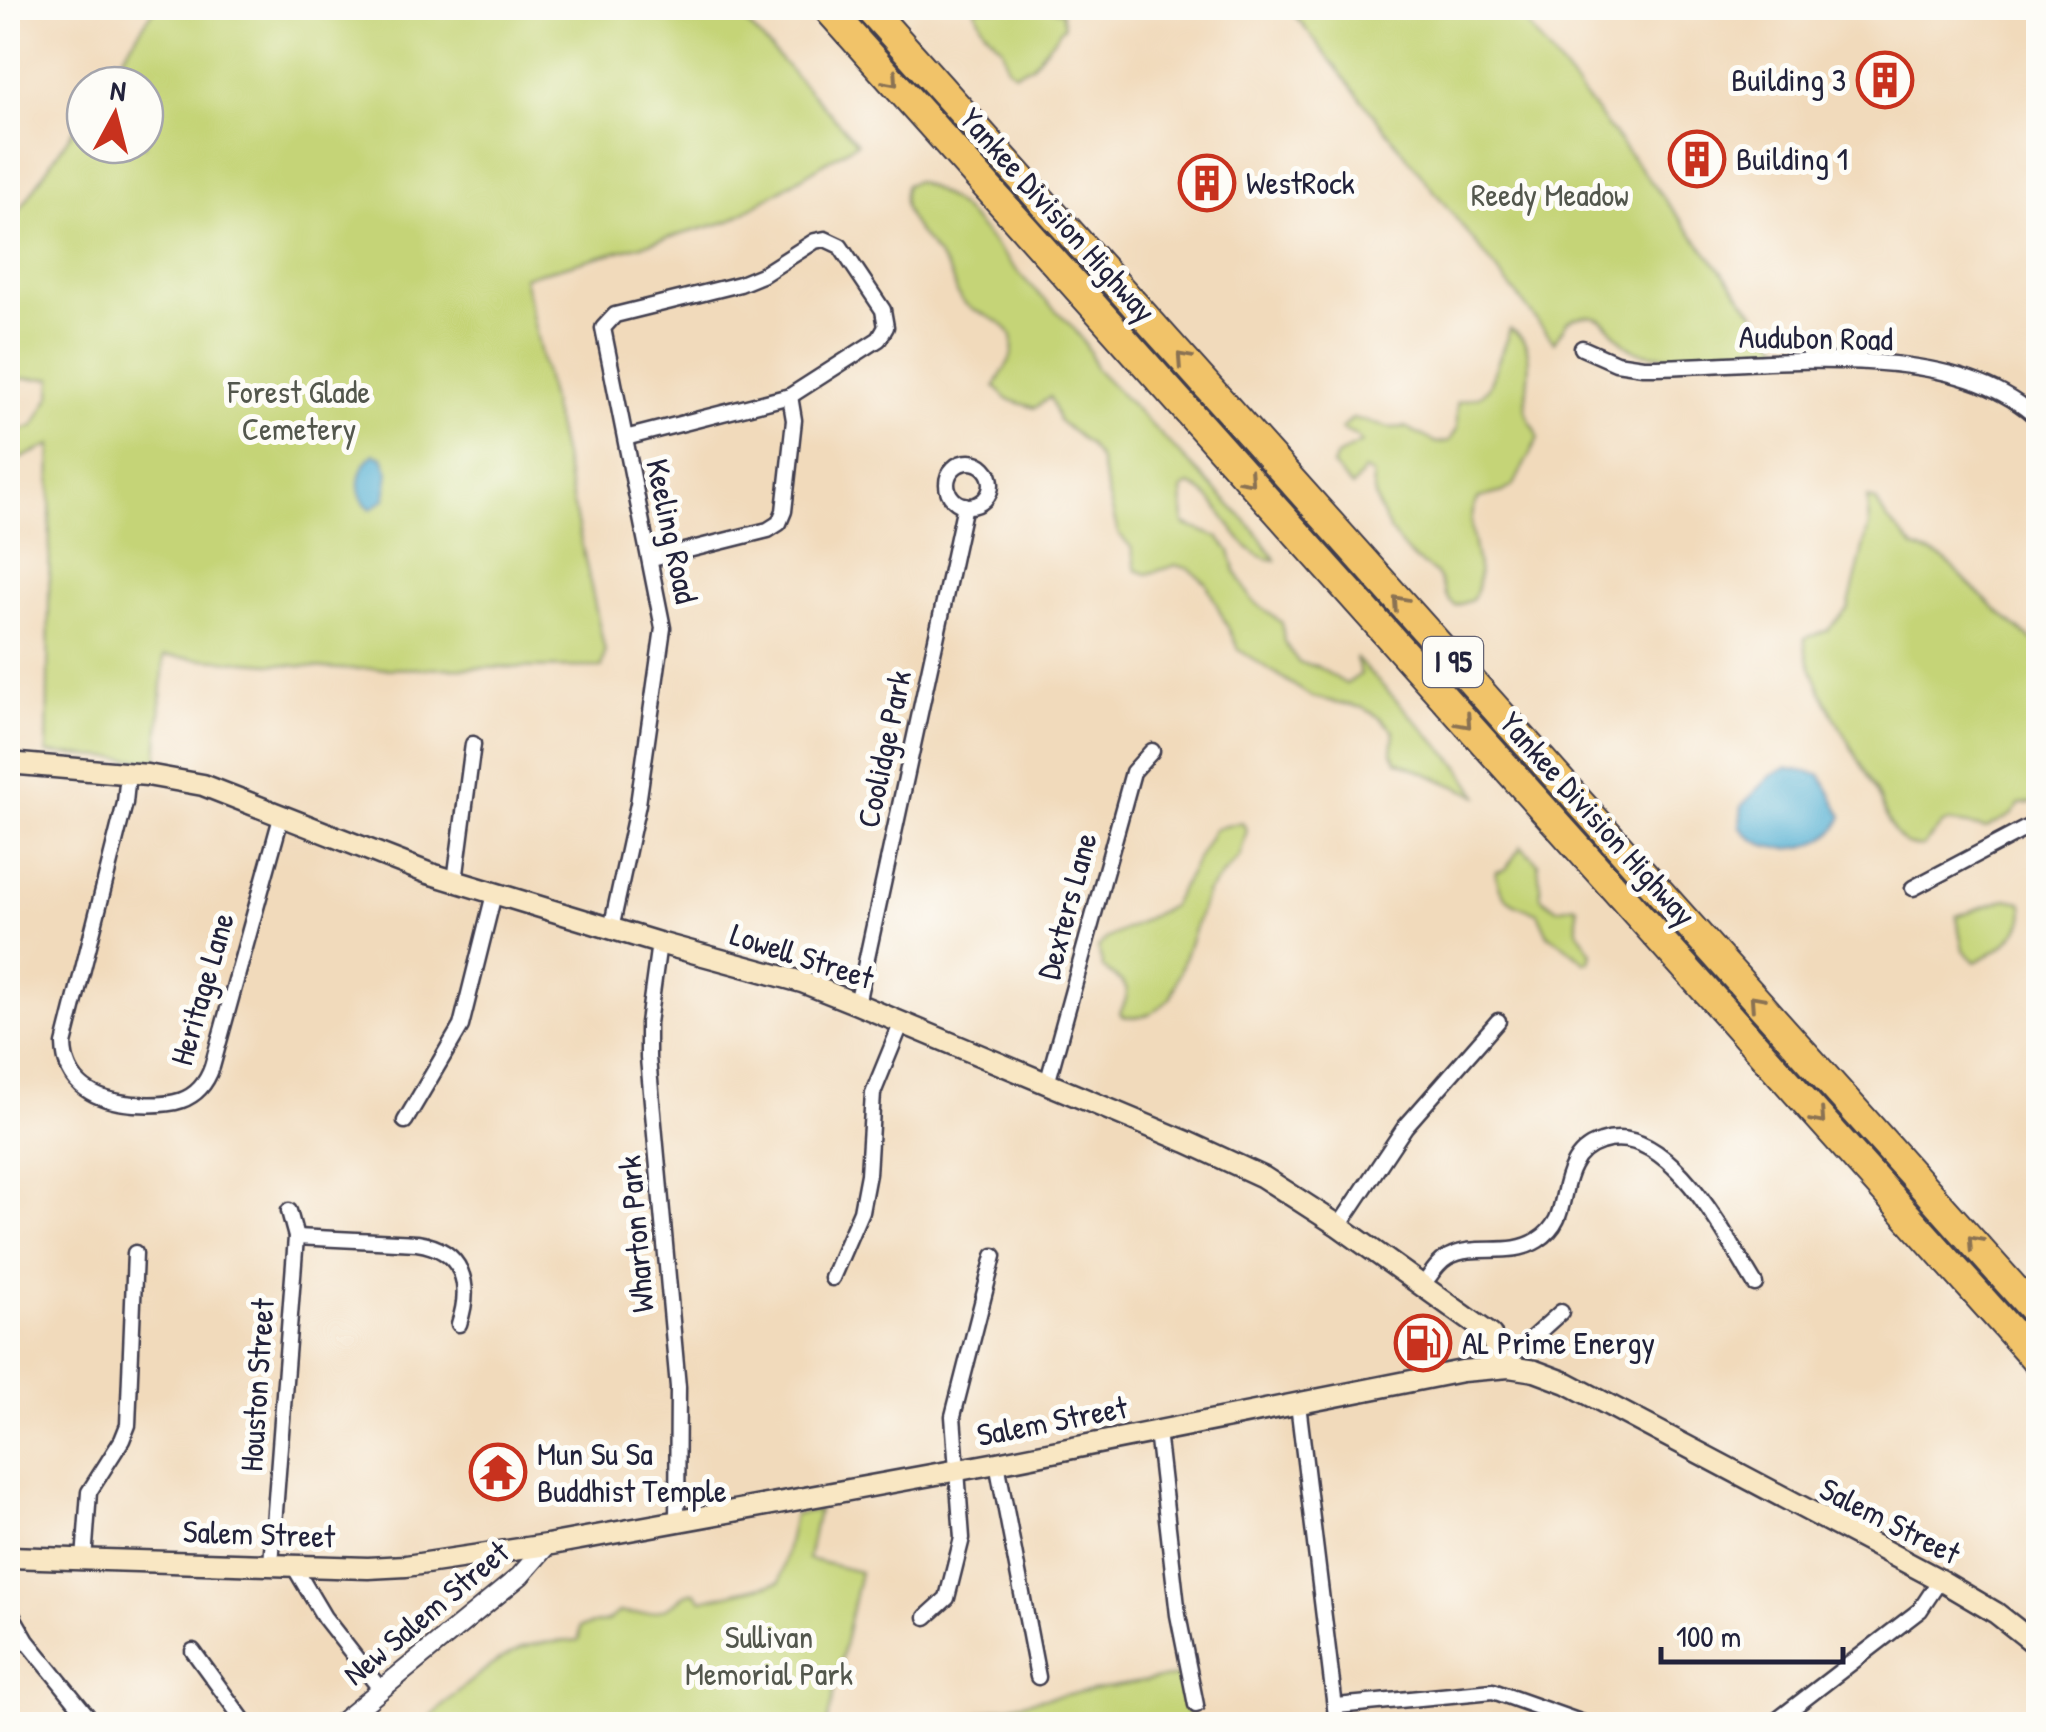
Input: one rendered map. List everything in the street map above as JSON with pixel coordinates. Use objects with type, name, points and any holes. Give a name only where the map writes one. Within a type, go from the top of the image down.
[{"type":"highway","name":"Yankee Division Highway","points":[[827,8],[2038,1362]]},
{"type":"highway","name":"Yankee Division Highway","points":[[869,8],[2038,1315]]},
{"type":"main road","name":"Lowell Street","points":[[8,762],[203,785],[454,882],[786,978],[902,1022],[1250,1171],[1340,1226],[1491,1334],[1500,1366]]},
{"type":"main road","name":"Salem Street","points":[[8,1557],[399,1567],[957,1470],[1500,1366],[1536,1371],[1567,1383],[1940,1580],[1996,1613],[2038,1646]]},
{"type":"street","name":"Keeling Road","points":[[611,929],[638,804],[663,634],[652,559],[603,337],[606,322],[614,315],[749,280],[812,242],[828,240],[840,246],[863,280],[884,313],[886,327],[876,341],[790,396]]},
{"type":"street","name":"Audubon Road","points":[[1582,348],[1616,363],[1643,367],[1830,361],[1931,371],[1969,378],[1997,389],[2038,419]]},
{"type":"street","points":[[625,438],[790,396],[794,420],[784,511],[779,523],[768,530],[652,559]]},
{"type":"street","name":"Coolidge Park","points":[[857,1004],[965,505]]},
{"type":"street","points":[[454,882],[472,744]]},
{"type":"street","name":"Dexters Lane","points":[[1047,1084],[1132,772],[1152,751]]},
{"type":"street","name":"Heritage Lane","points":[[128,774],[125,806],[64,1044],[66,1062],[74,1079],[105,1100],[172,1104],[188,1098],[205,1083],[282,814]]},
{"type":"street","points":[[1912,888],[2038,822]]},
{"type":"street","points":[[404,1122],[461,1026],[494,894]]},
{"type":"street","name":"Wharton Park","points":[[659,943],[649,1010],[648,1058],[676,1367],[677,1520]]},
{"type":"street","points":[[1340,1226],[1405,1127],[1498,1021]]},
{"type":"street","points":[[832,1278],[862,1211],[873,1093],[902,1022]]},
{"type":"street","points":[[1423,1286],[1438,1265],[1452,1255],[1510,1250],[1538,1240],[1557,1221],[1569,1174],[1582,1153],[1598,1143],[1617,1139],[1646,1144],[1672,1166],[1706,1207],[1754,1284]]},
{"type":"street","name":"Houston Street","points":[[272,1564],[296,1237],[289,1210]]},
{"type":"street","points":[[296,1237],[418,1243],[437,1248],[453,1260],[466,1284],[466,1304],[459,1324]]},
{"type":"street","points":[[84,1560],[88,1496],[128,1426],[135,1253]]},
{"type":"street","points":[[926,1616],[941,1607],[949,1595],[962,1538],[952,1416],[994,1256]]},
{"type":"street","points":[[1500,1366],[1561,1312]]},
{"type":"street","points":[[1298,1404],[1338,1724]]},
{"type":"street","points":[[1158,1431],[1178,1614],[1196,1705]]},
{"type":"street","points":[[997,1462],[1038,1677]]},
{"type":"street","name":"New Salem Street","points":[[340,1724],[526,1570],[547,1544]]},
{"type":"street","points":[[500,1552],[512,1556],[526,1570]]},
{"type":"street","points":[[293,1565],[324,1616],[381,1690]]},
{"type":"street","points":[[1772,1724],[1920,1610],[1940,1580]]},
{"type":"street","points":[[8,1608],[28,1641],[91,1723]]},
{"type":"street","points":[[194,1652],[246,1724]]},
{"type":"street","points":[[1337,1706],[1493,1691],[1586,1724]]},
{"type":"green space","name":"Forest Glade Cemetery","points":[[155,8],[733,8],[857,143],[730,221],[524,277],[605,652],[602,667],[339,669],[164,656],[157,761],[47,753],[51,445],[8,464],[8,424],[22,430],[34,426],[51,395],[52,378],[8,379],[8,228],[65,142],[65,165],[165,165],[165,65],[117,65]]},
{"type":"green space","points":[[974,8],[1051,9],[1062,12],[1064,26],[1032,65],[1015,73],[1008,68],[1002,48],[984,29]]},
{"type":"green space","name":"Reedy Meadow","points":[[1289,8],[1540,8],[1522,18],[1782,348],[1689,355],[1640,352],[1594,317],[1568,321],[1554,342]]},
{"type":"green space","points":[[916,181],[944,195],[968,215],[1078,333],[1095,368],[1253,528],[1276,560],[1249,549],[1201,491],[1189,485],[1182,489],[1184,524],[1218,537],[1230,551],[1236,572],[1252,600],[1282,623],[1284,642],[1299,663],[1316,666],[1346,684],[1361,674],[1355,657],[1458,765],[1478,796],[1397,761],[1392,753],[1394,731],[1380,718],[1363,708],[1312,697],[1239,650],[1206,583],[1190,569],[1176,565],[1147,574],[1136,570],[1131,547],[1118,533],[1099,459],[1089,445],[1058,420],[1050,397],[1035,408],[1007,399],[995,387],[1011,356],[1011,335],[1001,323],[962,301],[943,262],[910,220],[904,197],[906,185]]},
{"type":"green space","points":[[1510,329],[1520,336],[1528,354],[1526,410],[1538,438],[1514,485],[1479,498],[1473,510],[1477,587],[1472,600],[1455,606],[1434,572],[1414,559],[1391,531],[1375,497],[1372,474],[1364,470],[1352,487],[1333,466],[1337,456],[1361,443],[1341,429],[1353,418],[1390,428],[1405,427],[1437,443],[1450,441],[1457,429],[1457,402],[1480,396],[1488,388]]},
{"type":"green space","points":[[1867,498],[1876,501],[1886,518],[1915,548],[1944,559],[2038,645],[2038,802],[2020,804],[2011,815],[1986,828],[1943,824],[1923,846],[1906,844],[1892,828],[1821,690],[1806,651],[1805,638],[1827,631],[1848,608],[1869,525]]},
{"type":"green space","points":[[1242,822],[1247,830],[1240,856],[1207,892],[1171,997],[1149,1014],[1122,1016],[1127,990],[1103,968],[1098,948],[1106,939],[1171,906],[1214,829]]},
{"type":"green space","points":[[1521,846],[1538,863],[1541,897],[1557,909],[1577,907],[1577,930],[1592,953],[1590,962],[1586,963],[1548,935],[1538,913],[1514,904],[1500,889],[1496,872],[1506,869]]},
{"type":"green space","points":[[2006,899],[2022,902],[2022,922],[2002,946],[1975,962],[1963,950],[1956,916]]},
{"type":"green space","name":"Sullivan Memorial Park","points":[[818,1510],[808,1559],[860,1572],[827,1724],[423,1724],[483,1671],[524,1647],[579,1640],[580,1627],[607,1621],[619,1612],[656,1611],[690,1593],[695,1592],[702,1600],[780,1582],[794,1514]]},
{"type":"green space","name":"Sullivan Memorial Park","points":[[1183,1675],[1189,1724],[933,1724],[1039,1699]]},
{"type":"water","points":[[374,454],[383,457],[389,472],[385,499],[371,509],[361,496],[359,481]]},
{"type":"water","points":[[1786,768],[1821,775],[1843,816],[1836,829],[1810,845],[1778,848],[1763,844],[1740,826],[1742,805],[1771,776]]},
{"type":"place","name":"Building 3","points":[[1885,80]]},
{"type":"place","name":"Building 1","points":[[1697,159]]},
{"type":"place","name":"WestRock","points":[[1207,183]]},
{"type":"place","name":"AL Prime Energy","points":[[1423,1343]]},
{"type":"place","name":"Mun Su Sa Buddhist Temple","points":[[498,1472]]}]
